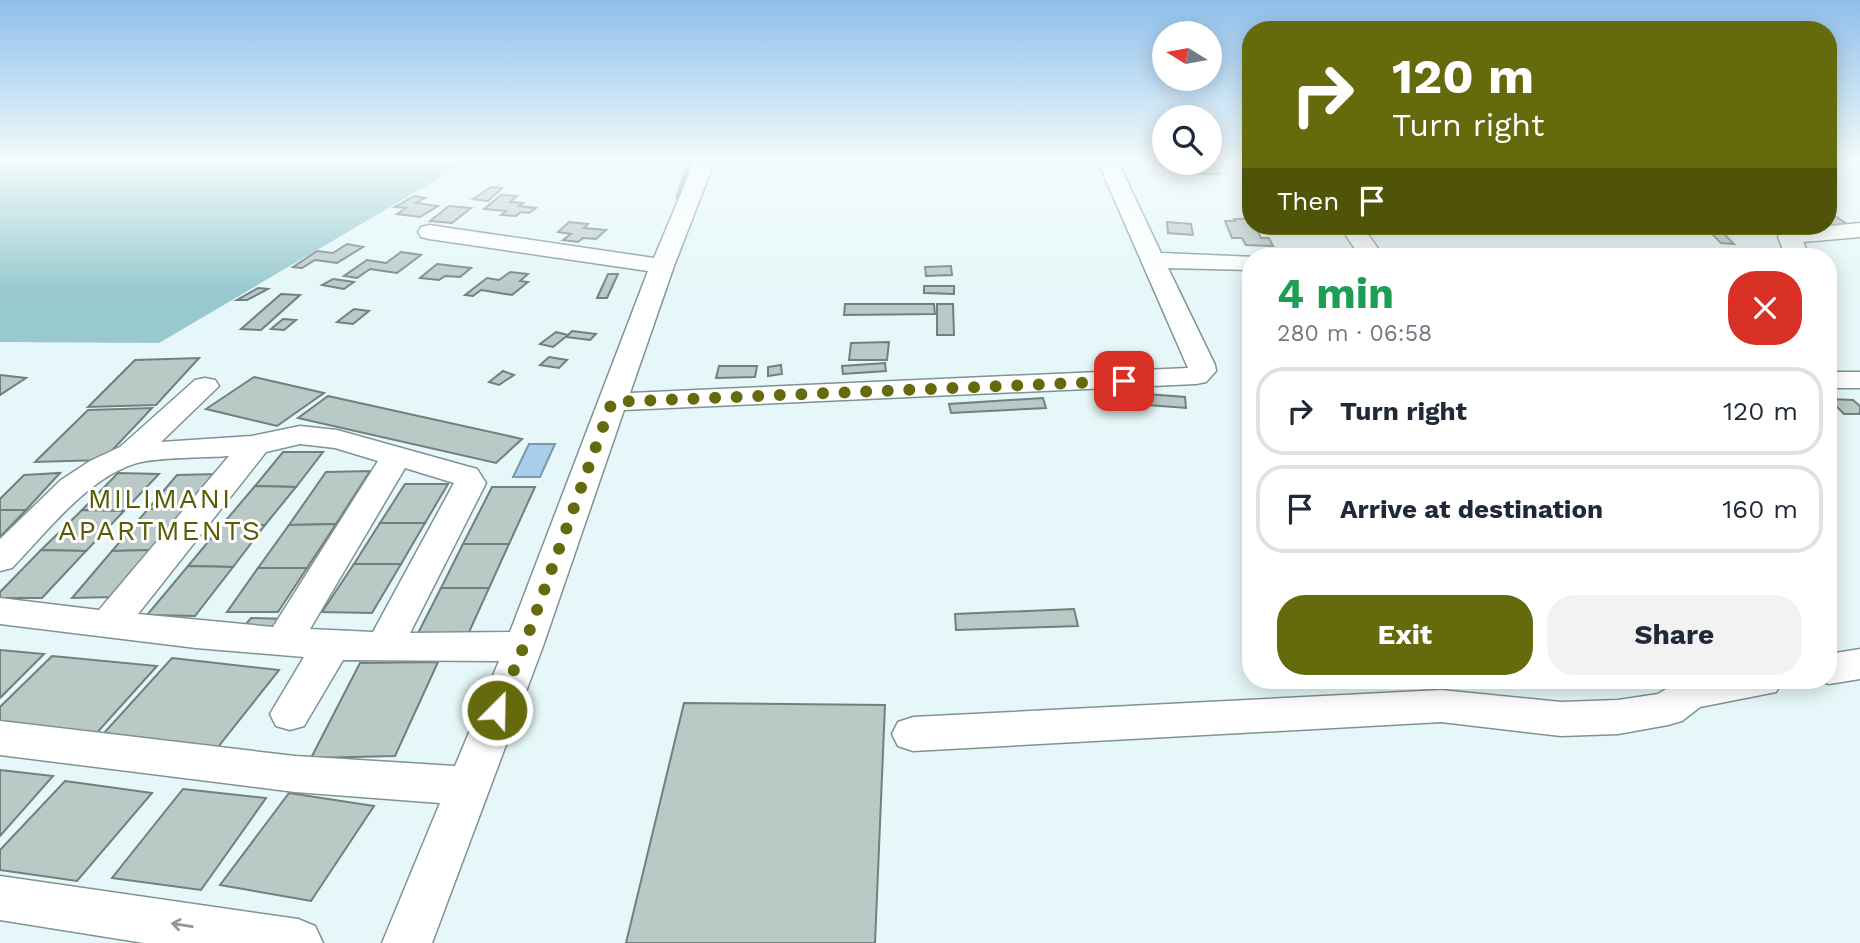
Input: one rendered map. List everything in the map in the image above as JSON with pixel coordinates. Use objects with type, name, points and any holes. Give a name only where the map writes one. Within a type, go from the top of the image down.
[{"type":"street","points":[[407,943],[524,646],[662,266],[687,204]]},
{"type":"street","points":[[612,402],[1196,376],[1202,371],[1201,365],[1126,204]]},
{"type":"street","points":[[1837,232],[1860,230]]},
{"type":"street","points":[[429,232],[662,266]]},
{"type":"street","points":[[1794,248],[1790,237],[1810,235]]},
{"type":"street","points":[[1151,260],[1242,263]]},
{"type":"street","points":[[1837,380],[1860,380]]},
{"type":"street","points":[[0,559],[72,488],[101,468],[131,454],[205,386]]},
{"type":"street","points":[[131,454],[255,445],[276,438],[300,435],[337,439],[466,476],[470,483],[384,646]]},
{"type":"street","points":[[108,625],[255,445]]},
{"type":"street","points":[[283,642],[397,455]]},
{"type":"street","points":[[0,611],[239,640],[471,648],[524,646]]},
{"type":"street","points":[[290,714],[333,644]]},
{"type":"street","points":[[1837,668],[1860,664]]},
{"type":"street","points":[[913,734],[1441,706],[1561,719],[1618,717],[1668,709],[1681,689]]},
{"type":"street","points":[[0,738],[295,774],[468,786]]},
{"type":"street","points":[[0,898],[298,943]]},
{"type":"shaded area","points":[[0,204],[395,204],[159,343],[0,342]]},
{"type":"shaded area","points":[[529,444],[555,444],[540,477],[513,477]]},
{"type":"building","points":[[400,204],[438,206],[420,217],[397,214],[406,208],[395,207]]},
{"type":"building","points":[[490,204],[522,204],[519,206],[536,208],[516,216],[501,215],[506,211],[484,209]]},
{"type":"building","points":[[449,206],[471,208],[452,223],[430,221]]},
{"type":"building","points":[[1837,217],[1853,228],[1837,228]]},
{"type":"building","points":[[1234,219],[1242,219],[1242,235],[1269,238],[1273,246],[1246,245],[1242,238],[1232,238],[1225,221],[1235,221]]},
{"type":"building","points":[[569,222],[588,224],[584,228],[606,230],[596,239],[583,238],[578,242],[563,240],[571,234],[558,232]]},
{"type":"building","points":[[1167,222],[1191,224],[1193,235],[1168,233]]},
{"type":"building","points":[[1713,235],[1725,235],[1734,244],[1721,243]]},
{"type":"building","points":[[347,244],[363,247],[337,263],[315,260],[302,268],[293,267],[317,251],[333,253]]},
{"type":"building","points":[[401,252],[421,255],[397,273],[370,269],[357,278],[344,276],[367,260],[386,263]]},
{"type":"building","points":[[437,264],[471,268],[460,277],[445,276],[439,280],[420,278]]},
{"type":"building","points":[[951,266],[952,275],[926,276],[925,267]]},
{"type":"building","points":[[510,272],[528,274],[520,281],[528,282],[512,295],[481,290],[473,296],[465,295],[487,278],[499,280]]},
{"type":"building","points":[[608,274],[618,274],[607,298],[597,298]]},
{"type":"building","points":[[333,279],[354,282],[344,289],[322,285]]},
{"type":"building","points":[[924,286],[954,286],[954,294],[924,293]]},
{"type":"building","points":[[258,288],[268,289],[247,300],[237,300]]},
{"type":"building","points":[[281,294],[300,295],[261,330],[241,329]]},
{"type":"building","points":[[845,304],[934,304],[935,314],[844,315]]},
{"type":"building","points":[[937,304],[953,304],[954,335],[937,335]]},
{"type":"building","points":[[354,309],[369,311],[353,324],[337,322]]},
{"type":"building","points":[[283,319],[296,320],[284,330],[271,329]]},
{"type":"building","points":[[572,331],[596,334],[590,340],[566,337]]},
{"type":"building","points":[[556,332],[568,335],[553,347],[540,344]]},
{"type":"building","points":[[889,342],[887,360],[849,360],[851,343]]},
{"type":"building","points":[[549,357],[567,360],[559,368],[540,365]]},
{"type":"building","points":[[199,358],[156,405],[88,407],[135,360]]},
{"type":"building","points":[[885,363],[886,371],[843,374],[842,366]]},
{"type":"building","points":[[781,365],[782,374],[768,376],[768,367]]},
{"type":"building","points":[[719,366],[757,366],[755,377],[716,378]]},
{"type":"building","points":[[503,371],[514,375],[499,385],[489,382]]},
{"type":"building","points":[[0,375],[26,378],[0,395]]},
{"type":"building","points":[[254,377],[324,393],[277,426],[206,409]]},
{"type":"building","points":[[1147,394],[1185,397],[1186,408],[1148,405]]},
{"type":"building","points":[[328,396],[522,439],[496,463],[298,418]]},
{"type":"building","points":[[1043,398],[1046,408],[951,413],[949,404]]},
{"type":"building","points":[[1837,399],[1853,400],[1860,406],[1860,414],[1844,414],[1837,407]]},
{"type":"building","points":[[152,408],[103,460],[35,462],[88,410]]},
{"type":"building","points":[[283,452],[323,452],[296,487],[255,486]]},
{"type":"building","points":[[370,471],[336,524],[289,525],[326,472]]},
{"type":"building","points":[[60,473],[26,510],[0,510],[0,499],[24,475]]},
{"type":"building","points":[[118,473],[159,474],[124,511],[82,510]]},
{"type":"building","points":[[215,474],[187,508],[148,509],[177,475]]},
{"type":"building","points":[[405,484],[448,484],[425,523],[380,523]]},
{"type":"building","points":[[255,486],[296,487],[265,525],[222,525]]},
{"type":"building","points":[[492,487],[535,487],[509,544],[463,544]]},
{"type":"building","points":[[187,508],[153,550],[112,551],[148,509]]},
{"type":"building","points":[[0,510],[26,510],[0,537]]},
{"type":"building","points":[[82,510],[124,511],[86,551],[41,550]]},
{"type":"building","points":[[380,523],[425,523],[401,564],[354,564]]},
{"type":"building","points":[[336,524],[307,568],[258,568],[289,525]]},
{"type":"building","points":[[222,525],[265,525],[233,567],[188,566]]},
{"type":"building","points":[[463,544],[509,544],[489,588],[441,588]]},
{"type":"building","points":[[41,550],[86,551],[42,598],[0,598],[0,592]]},
{"type":"building","points":[[153,550],[115,597],[72,598],[112,551]]},
{"type":"building","points":[[354,564],[401,564],[372,613],[322,612]]},
{"type":"building","points":[[188,566],[233,567],[195,616],[147,615]]},
{"type":"building","points":[[258,568],[307,568],[278,612],[227,612]]},
{"type":"building","points":[[441,588],[489,588],[465,641],[414,641]]},
{"type":"building","points":[[1074,609],[1078,626],[956,630],[955,614]]},
{"type":"building","points":[[251,618],[287,619],[275,637],[242,629]]},
{"type":"building","points":[[0,650],[44,654],[0,698]]},
{"type":"building","points":[[52,656],[157,666],[94,736],[0,726],[0,707]]},
{"type":"building","points":[[172,658],[279,670],[218,747],[104,733]]},
{"type":"building","points":[[438,662],[395,756],[311,758],[360,663]]},
{"type":"building","points":[[684,703],[885,705],[875,943],[626,943]]},
{"type":"building","points":[[0,770],[53,776],[0,836]]},
{"type":"building","points":[[65,781],[152,793],[77,881],[0,870],[0,850]]},
{"type":"building","points":[[183,789],[266,798],[201,890],[112,878]]},
{"type":"building","points":[[289,793],[374,806],[311,901],[220,885]]},
{"type":"district","name":"MILIMANI APARTMENTS","points":[[160,514]]},
{"type":"route","points":[[497,710],[524,646],[612,402],[1124,381]]}]
